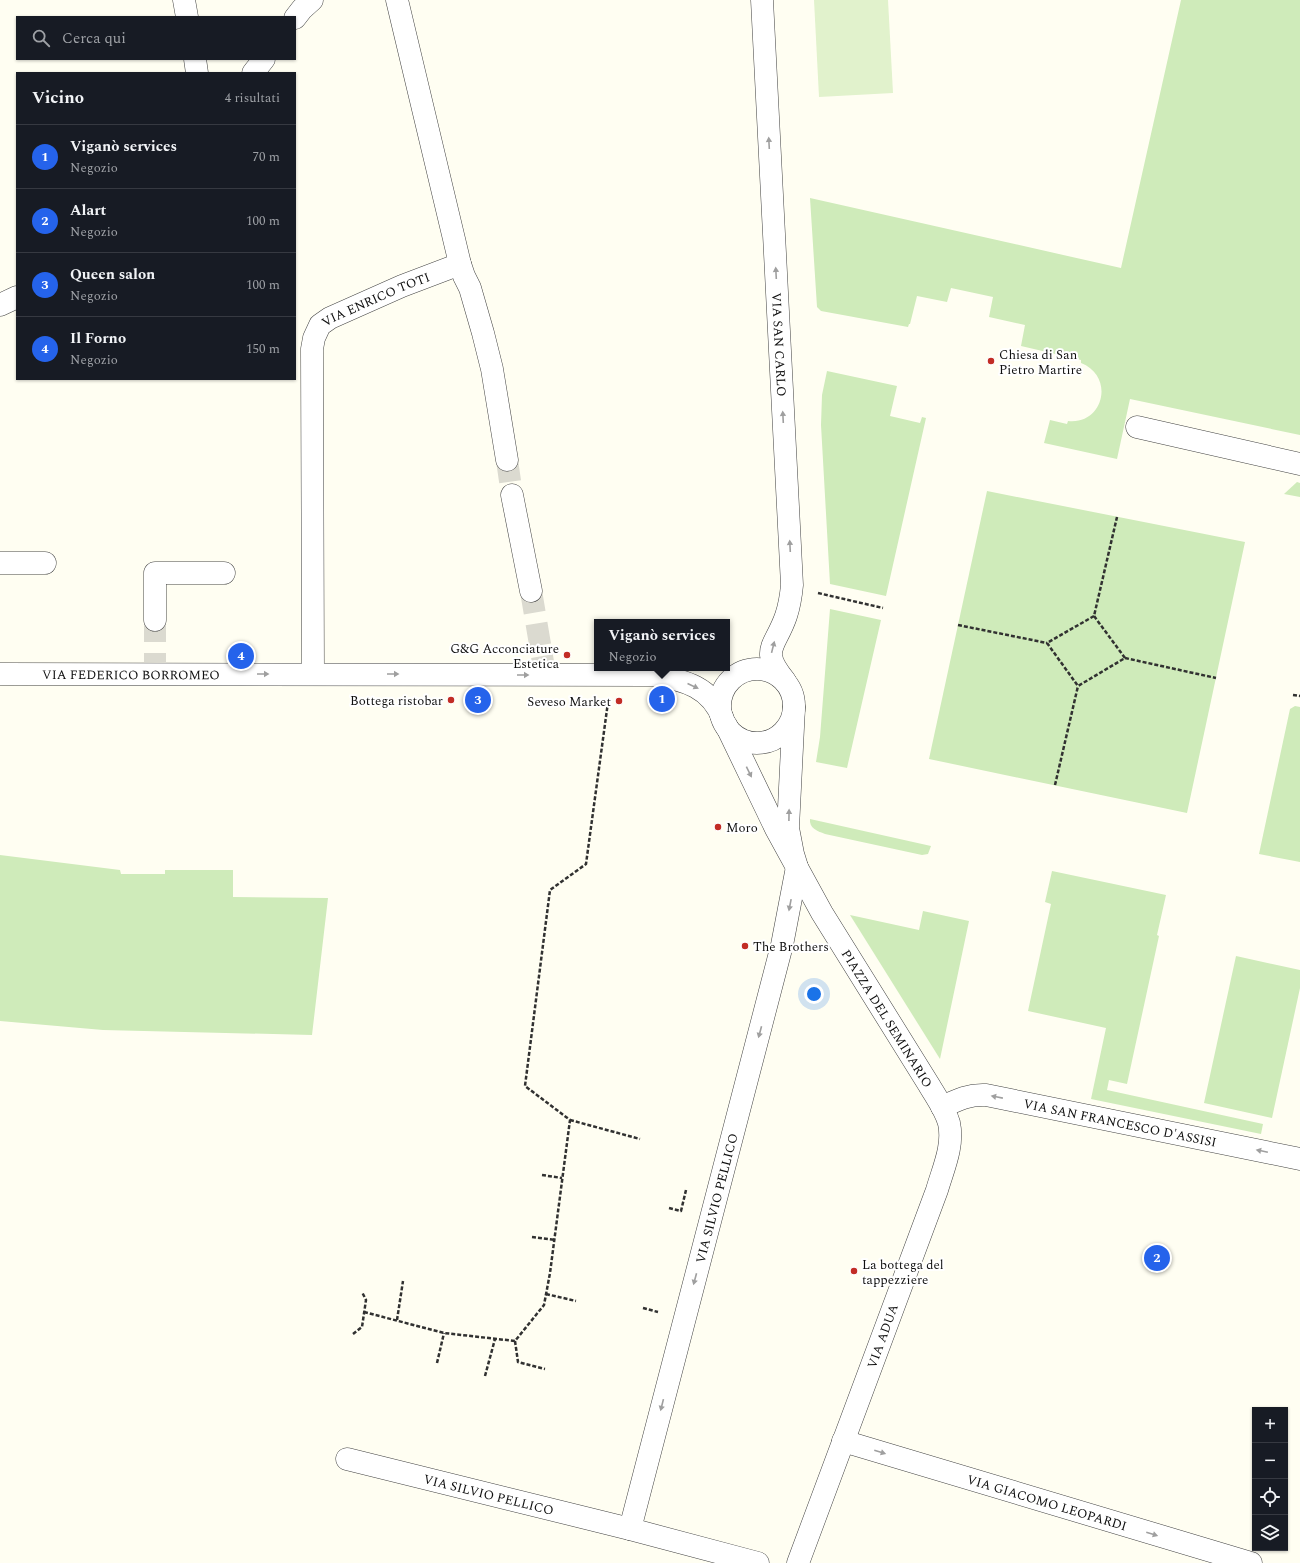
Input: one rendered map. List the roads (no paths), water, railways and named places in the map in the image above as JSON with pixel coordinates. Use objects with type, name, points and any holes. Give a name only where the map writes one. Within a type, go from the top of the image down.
[{"type":"street","points":[[184,0],[187,16]]},
{"type":"street","points":[[296,17],[312,0]]},
{"type":"street","points":[[397,0],[460,264],[472,295],[492,369],[507,460]]},
{"type":"street","name":"VIA SAN CARLO","points":[[762,0],[792,585],[786,616],[773,642],[771,654],[772,661],[785,681]]},
{"type":"street","points":[[195,60],[197,72]]},
{"type":"street","points":[[254,72],[263,60]]},
{"type":"street","name":"VIA ENRICO TOTI","points":[[313,674],[312,349],[314,338],[320,325],[341,312],[460,264]]},
{"type":"street","points":[[0,305],[16,298]]},
{"type":"street","points":[[1138,427],[1300,464]]},
{"type":"street","points":[[512,494],[530,591]]},
{"type":"street","points":[[0,564],[46,563]]},
{"type":"street","points":[[155,620],[155,573],[224,573]]},
{"type":"street","name":"VIA FEDERICO BORROMEO","points":[[0,674],[155,668],[313,674],[544,668],[653,675],[676,679],[695,686],[708,695],[716,705],[724,722]]},
{"type":"street","name":"PIAZZA DEL SEMINARIO","points":[[797,867],[788,828],[794,707],[793,696],[785,681],[772,672],[761,669],[748,670],[737,675],[728,683],[722,695],[720,707],[724,722],[776,829],[822,913],[942,1107]]},
{"type":"street","points":[[724,722],[734,734],[744,740],[757,743],[763,742],[774,738],[783,732],[790,723],[794,707]]},
{"type":"street","name":"VIA SILVIO PELLICO","points":[[630,1529],[780,953],[797,867]]},
{"type":"street","name":"VIA SAN FRANCESCO D'ASSISI","points":[[942,1107],[963,1097],[986,1095],[1300,1159]]},
{"type":"street","name":"VIA ADUA","points":[[798,1563],[946,1161],[949,1150],[950,1131],[949,1123],[942,1107]]},
{"type":"street","name":"VIA GIACOMO LEOPARDI","points":[[843,1441],[1251,1563]]},
{"type":"street","name":"VIA SILVIO PELLICO","points":[[347,1459],[630,1529],[758,1563]]},
{"type":"tunnel","points":[[507,460],[512,495]]},
{"type":"tunnel","points":[[531,591],[543,662]]},
{"type":"tunnel","points":[[155,620],[155,662]]},
{"type":"place","name":"Chiesa di San Pietro Martire","points":[[991,361]]},
{"type":"place","name":"G&G Acconciature Estetica","points":[[567,655]]},
{"type":"place","name":"Il Forno","points":[[241,656]]},
{"type":"place","name":"Viganò services","points":[[662,699]]},
{"type":"place","name":"Bottega ristobar","points":[[451,700]]},
{"type":"place","name":"Queen salon","points":[[478,700]]},
{"type":"place","name":"Seveso Market","points":[[619,701]]},
{"type":"place","name":"Moro","points":[[718,827]]},
{"type":"place","name":"The Brothers","points":[[745,946]]},
{"type":"place","name":"Alart","points":[[1157,1258]]},
{"type":"place","name":"La bottega del tappezziere","points":[[854,1271]]}]
